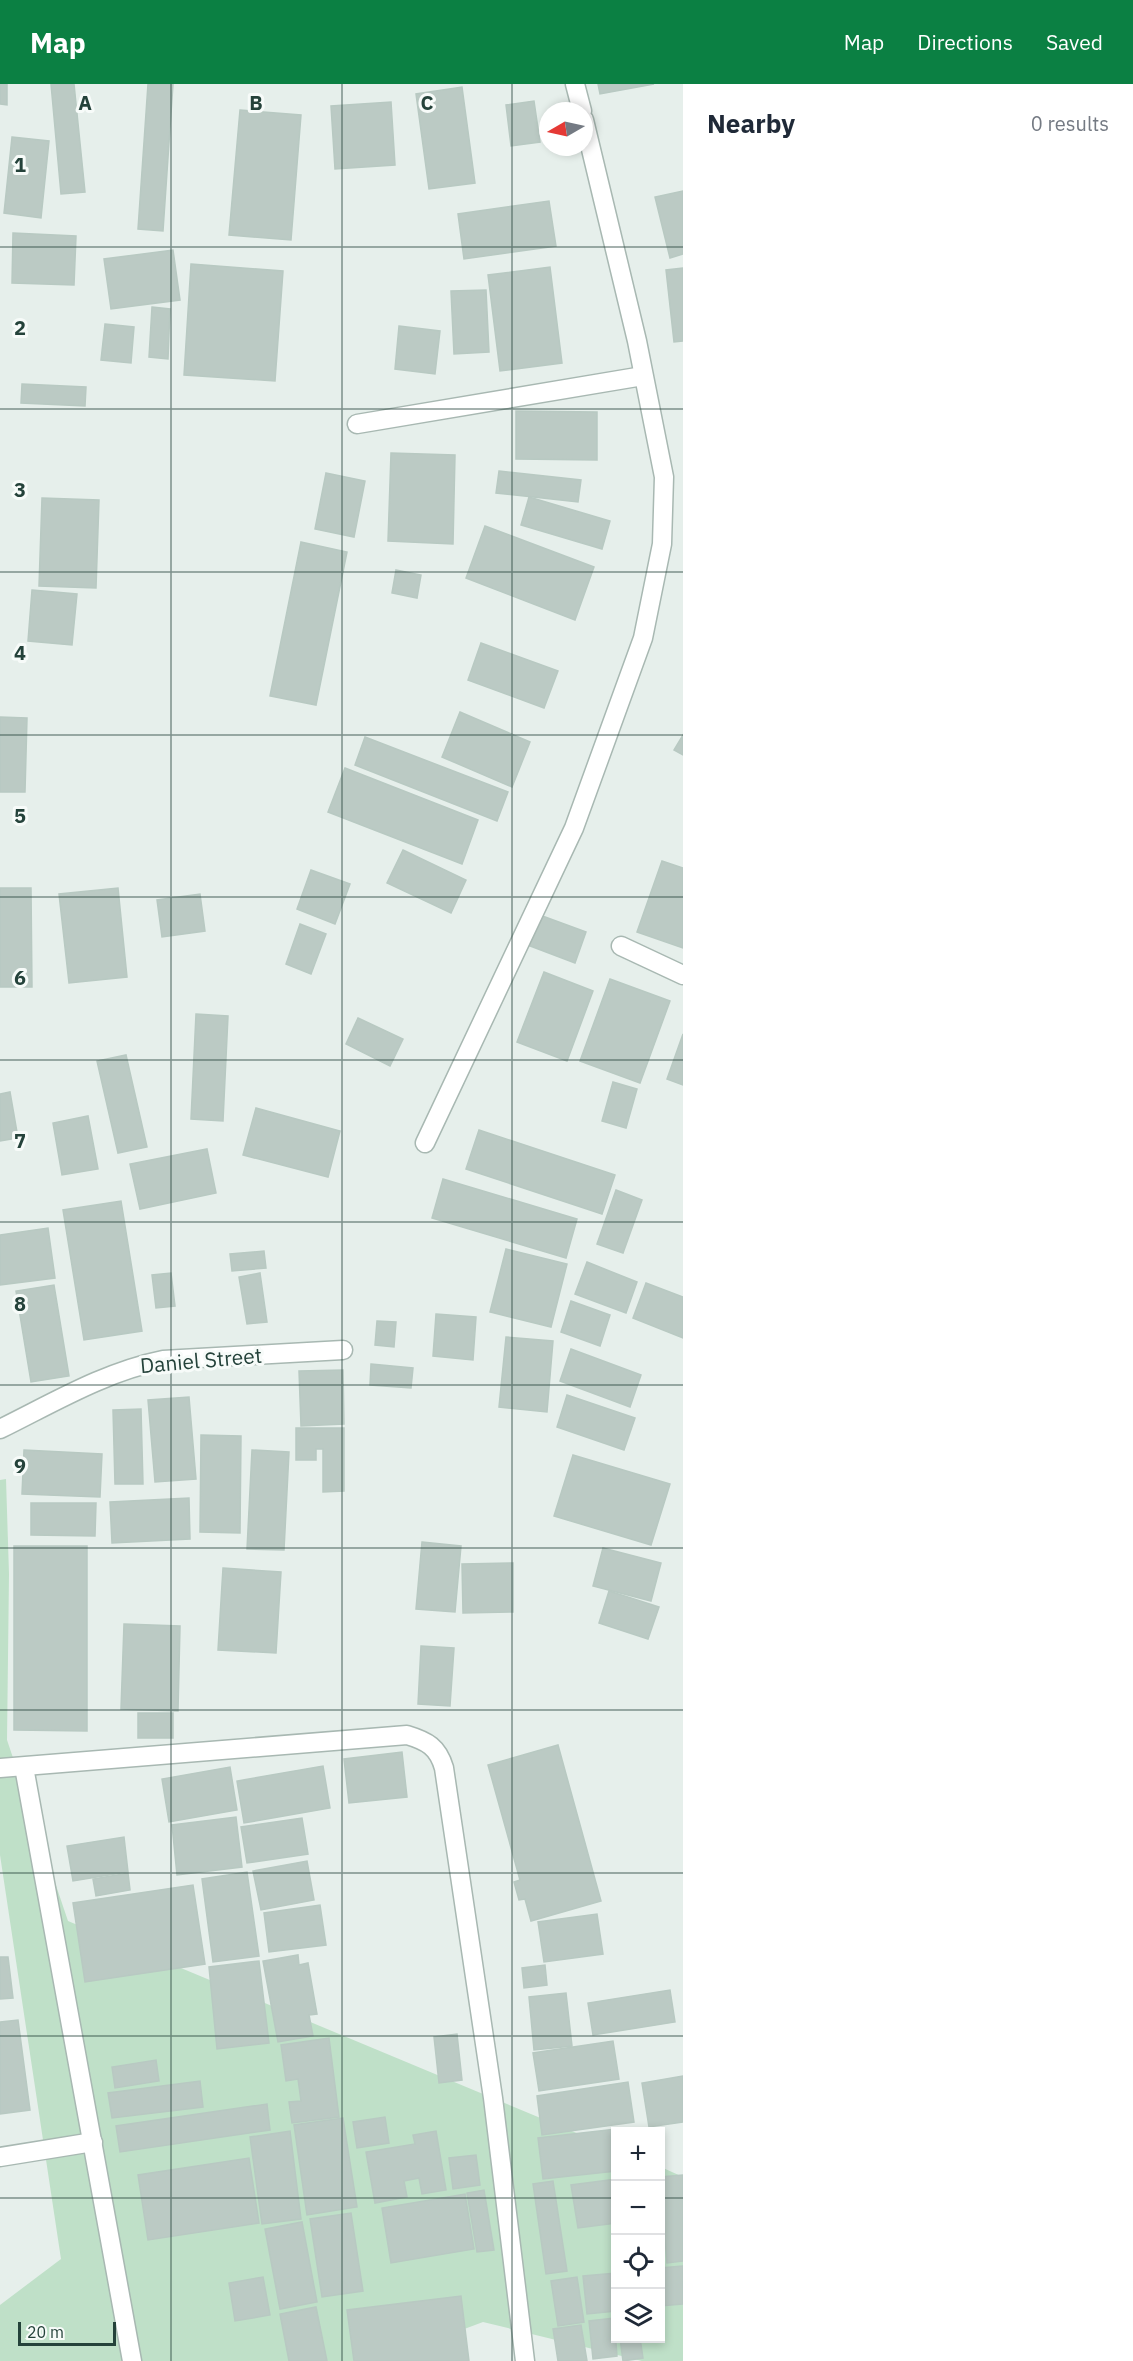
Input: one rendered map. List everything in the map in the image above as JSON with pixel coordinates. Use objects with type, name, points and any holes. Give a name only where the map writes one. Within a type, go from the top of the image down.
[{"type":"street","points":[[575,84],[580,102]]},
{"type":"street","points":[[425,1143],[574,828],[643,639],[662,544],[664,477],[592,156]]},
{"type":"street","points":[[357,424],[643,376]]},
{"type":"street","points":[[621,946],[683,975]]},
{"type":"street","name":"Daniel Street","points":[[0,1429],[106,1376],[133,1366],[163,1360],[343,1350]]},
{"type":"street","points":[[0,1768],[407,1735],[425,1740],[439,1752],[444,1768],[494,2098],[525,2361]]},
{"type":"street","points":[[24,1767],[132,2361]]},
{"type":"street","points":[[0,2157],[93,2142]]},
{"type":"green space","points":[[6,1479],[9,1574],[7,1740],[68,1921],[611,2147],[611,2343],[665,2343],[665,2169],[683,2177],[683,2361],[642,2361],[483,2322],[379,2361],[0,2361],[0,2305],[61,2259],[0,1855],[0,1480]]},
{"type":"building","points":[[0,84],[7,84],[7,105],[0,104]]},
{"type":"building","points":[[51,84],[74,84],[85,192],[61,194]]},
{"type":"building","points":[[148,84],[173,84],[163,231],[138,229]]},
{"type":"building","points":[[598,84],[654,84],[600,94]]},
{"type":"building","points":[[462,87],[475,183],[429,189],[416,94]]},
{"type":"building","points":[[534,101],[539,142],[511,146],[506,105]]},
{"type":"building","points":[[391,102],[395,165],[335,169],[331,106]]},
{"type":"building","points":[[240,110],[301,115],[291,240],[229,235]]},
{"type":"building","points":[[12,137],[49,141],[41,218],[4,213]]},
{"type":"building","points":[[683,191],[683,254],[670,258],[655,197]]},
{"type":"building","points":[[549,201],[556,246],[464,259],[458,214]]},
{"type":"building","points":[[13,233],[76,236],[74,285],[12,283]]},
{"type":"building","points":[[173,250],[180,300],[111,309],[104,259]]},
{"type":"building","points":[[191,264],[283,271],[275,381],[184,375]]},
{"type":"building","points":[[550,267],[562,363],[500,371],[488,275]]},
{"type":"building","points":[[683,268],[683,341],[674,342],[666,270]]},
{"type":"building","points":[[486,290],[489,352],[454,354],[451,291]]},
{"type":"building","points":[[152,307],[170,309],[168,359],[149,357]]},
{"type":"building","points":[[105,324],[134,327],[131,363],[101,360]]},
{"type":"building","points":[[399,326],[440,331],[435,374],[395,369]]},
{"type":"building","points":[[22,384],[86,387],[85,406],[21,403]]},
{"type":"building","points":[[516,411],[597,412],[597,460],[516,459]]},
{"type":"building","points":[[391,453],[455,455],[453,544],[388,541]]},
{"type":"building","points":[[499,471],[581,480],[578,502],[496,493]]},
{"type":"building","points":[[326,473],[365,481],[354,537],[315,529]]},
{"type":"building","points":[[529,497],[610,521],[602,549],[521,525]]},
{"type":"building","points":[[42,498],[99,500],[96,588],[39,586]]},
{"type":"building","points":[[485,526],[594,567],[575,620],[466,578]]},
{"type":"building","points":[[301,542],[347,552],[316,705],[270,696]]},
{"type":"building","points":[[396,570],[421,575],[417,598],[392,593]]},
{"type":"building","points":[[32,590],[77,594],[72,645],[28,641]]},
{"type":"building","points":[[481,643],[558,671],[544,708],[468,680]]},
{"type":"building","points":[[460,712],[530,742],[512,787],[442,757]]},
{"type":"building","points":[[0,717],[27,718],[25,792],[0,792]]},
{"type":"building","points":[[683,735],[683,755],[674,750]]},
{"type":"building","points":[[365,737],[508,792],[497,821],[355,765]]},
{"type":"building","points":[[345,768],[478,820],[462,864],[328,812]]},
{"type":"building","points":[[403,850],[466,880],[451,913],[387,883]]},
{"type":"building","points":[[662,861],[683,868],[683,948],[637,932]]},
{"type":"building","points":[[311,870],[350,884],[335,924],[297,909]]},
{"type":"building","points":[[0,888],[31,888],[32,987],[0,987]]},
{"type":"building","points":[[118,888],[127,977],[69,983],[59,894]]},
{"type":"building","points":[[200,894],[205,931],[162,937],[157,900]]},
{"type":"building","points":[[537,914],[586,932],[575,963],[525,944]]},
{"type":"building","points":[[300,924],[326,934],[311,974],[286,964]]},
{"type":"building","points":[[544,972],[593,991],[567,1061],[517,1042]]},
{"type":"building","points":[[610,979],[670,1001],[640,1083],[580,1061]]},
{"type":"building","points":[[196,1014],[228,1016],[223,1121],[191,1119]]},
{"type":"building","points":[[358,1018],[403,1039],[390,1066],[346,1044]]},
{"type":"building","points":[[683,1034],[683,1085],[667,1079]]},
{"type":"building","points":[[126,1055],[147,1147],[118,1153],[97,1061]]},
{"type":"building","points":[[613,1082],[637,1089],[626,1128],[602,1121]]},
{"type":"building","points":[[10,1092],[18,1138],[0,1141],[0,1094]]},
{"type":"building","points":[[256,1108],[340,1131],[328,1177],[243,1155]]},
{"type":"building","points":[[88,1116],[98,1169],[62,1175],[53,1123]]},
{"type":"building","points":[[479,1130],[615,1175],[602,1214],[466,1169]]},
{"type":"building","points":[[207,1149],[216,1193],[140,1209],[130,1164]]},
{"type":"building","points":[[443,1179],[577,1219],[566,1258],[432,1218]]},
{"type":"building","points":[[616,1190],[642,1200],[623,1253],[597,1244]]},
{"type":"building","points":[[121,1201],[142,1331],[84,1340],[63,1210]]},
{"type":"building","points":[[48,1228],[55,1278],[0,1285],[0,1235]]},
{"type":"building","points":[[506,1249],[567,1264],[551,1327],[490,1312]]},
{"type":"building","points":[[264,1251],[266,1268],[232,1271],[230,1254]]},
{"type":"building","points":[[587,1262],[637,1282],[626,1313],[575,1294]]},
{"type":"building","points":[[171,1273],[175,1306],[156,1308],[152,1275]]},
{"type":"building","points":[[260,1273],[267,1322],[247,1324],[239,1277]]},
{"type":"building","points":[[646,1283],[683,1297],[683,1338],[633,1318]]},
{"type":"building","points":[[54,1285],[69,1376],[31,1382],[16,1291]]},
{"type":"building","points":[[571,1301],[610,1315],[600,1346],[561,1332]]},
{"type":"building","points":[[436,1314],[476,1317],[473,1360],[433,1356]]},
{"type":"building","points":[[377,1321],[396,1322],[394,1347],[375,1345]]},
{"type":"building","points":[[506,1337],[553,1341],[547,1412],[499,1407]]},
{"type":"building","points":[[571,1349],[641,1375],[630,1407],[560,1381]]},
{"type":"building","points":[[371,1364],[413,1368],[411,1388],[370,1385]]},
{"type":"building","points":[[343,1370],[344,1424],[301,1426],[299,1371]]},
{"type":"building","points":[[567,1395],[635,1418],[624,1450],[557,1427]]},
{"type":"building","points":[[189,1397],[196,1479],[155,1482],[148,1400]]},
{"type":"building","points":[[141,1409],[143,1484],[115,1484],[113,1410]]},
{"type":"building","points":[[296,1428],[344,1428],[344,1491],[323,1492],[323,1449],[316,1449],[316,1460],[296,1460]]},
{"type":"building","points":[[201,1435],[241,1436],[240,1533],[200,1532]]},
{"type":"building","points":[[24,1450],[102,1454],[100,1497],[22,1494]]},
{"type":"building","points":[[252,1450],[289,1452],[284,1550],[247,1549]]},
{"type":"building","points":[[573,1455],[670,1484],[651,1545],[554,1516]]},
{"type":"building","points":[[189,1498],[190,1539],[112,1543],[110,1502]]},
{"type":"building","points":[[31,1503],[96,1503],[95,1536],[31,1535]]},
{"type":"building","points":[[422,1542],[461,1546],[455,1612],[416,1609]]},
{"type":"building","points":[[14,1546],[87,1546],[87,1731],[14,1730]]},
{"type":"building","points":[[603,1548],[661,1563],[651,1601],[593,1586]]},
{"type":"building","points":[[513,1563],[513,1612],[463,1613],[462,1564]]},
{"type":"building","points":[[223,1568],[281,1572],[276,1653],[218,1650]]},
{"type":"building","points":[[609,1591],[659,1607],[648,1639],[599,1623]]},
{"type":"building","points":[[124,1624],[180,1626],[178,1711],[121,1709]]},
{"type":"building","points":[[421,1646],[454,1648],[450,1706],[418,1704]]},
{"type":"building","points":[[138,1713],[173,1713],[173,1738],[138,1738]]},
{"type":"building","points":[[558,1745],[601,1901],[531,1921],[525,1899],[519,1900],[514,1882],[520,1880],[488,1765]]},
{"type":"building","points":[[402,1752],[407,1797],[349,1803],[344,1759]]},
{"type":"building","points":[[323,1766],[330,1808],[244,1823],[237,1781]]},
{"type":"building","points":[[230,1767],[237,1810],[169,1822],[162,1779]]},
{"type":"building","points":[[236,1817],[242,1867],[177,1875],[172,1825]]},
{"type":"building","points":[[302,1818],[308,1854],[247,1863],[241,1827]]},
{"type":"building","points":[[124,1837],[128,1872],[73,1881],[67,1846]]},
{"type":"building","points":[[307,1861],[314,1900],[261,1910],[253,1871]]},
{"type":"building","points":[[247,1872],[259,1956],[213,1962],[202,1879]]},
{"type":"building","points":[[128,1873],[130,1890],[96,1896],[93,1879]]},
{"type":"building","points":[[193,1885],[205,1964],[85,1982],[73,1903]]},
{"type":"building","points":[[320,1905],[326,1945],[269,1952],[264,1913]]},
{"type":"building","points":[[597,1914],[603,1954],[544,1962],[538,1922]]},
{"type":"building","points":[[298,1955],[299,1965],[308,1963],[317,2014],[309,2015],[313,2036],[278,2042],[263,1961]]},
{"type":"building","points":[[0,1957],[8,1957],[13,1998],[0,1999]]},
{"type":"building","points":[[259,1961],[269,2043],[217,2049],[209,1967]]},
{"type":"building","points":[[545,1965],[547,1985],[524,1988],[522,1968]]},
{"type":"building","points":[[670,1990],[675,2022],[593,2035],[588,2003]]},
{"type":"building","points":[[566,1993],[572,2046],[534,2050],[529,1997]]},
{"type":"building","points":[[18,2020],[30,2110],[0,2114],[0,2022]]},
{"type":"building","points":[[457,2034],[462,2080],[439,2083],[434,2037]]},
{"type":"building","points":[[329,2038],[339,2117],[292,2123],[289,2102],[301,2101],[298,2079],[286,2081],[281,2045]]},
{"type":"building","points":[[613,2041],[619,2079],[539,2091],[533,2053]]},
{"type":"building","points":[[156,2060],[159,2081],[115,2088],[112,2067]]},
{"type":"building","points":[[683,2076],[683,2122],[649,2127],[642,2083]]},
{"type":"building","points":[[200,2081],[203,2107],[112,2118],[108,2093]]},
{"type":"building","points":[[628,2082],[634,2122],[542,2135],[537,2096]]},
{"type":"building","points":[[267,2104],[270,2130],[120,2152],[116,2126]]},
{"type":"building","points":[[385,2117],[389,2143],[357,2148],[353,2122]]},
{"type":"building","points":[[343,2118],[357,2207],[307,2215],[294,2125]]},
{"type":"building","points":[[611,2130],[611,2172],[543,2179],[538,2138]]},
{"type":"building","points":[[290,2131],[301,2219],[262,2224],[250,2137]]},
{"type":"building","points":[[436,2131],[446,2190],[422,2194],[419,2178],[404,2181],[407,2197],[375,2203],[366,2152],[415,2144],[413,2135]]},
{"type":"building","points":[[476,2155],[480,2185],[453,2189],[449,2158]]},
{"type":"building","points":[[249,2158],[259,2223],[148,2240],[138,2175]]},
{"type":"building","points":[[683,2175],[683,2261],[667,2263],[665,2238],[665,2177]]},
{"type":"building","points":[[611,2180],[611,2224],[578,2228],[571,2185]]},
{"type":"building","points":[[553,2181],[567,2271],[546,2274],[533,2184]]},
{"type":"building","points":[[484,2190],[494,2250],[477,2252],[467,2193]]},
{"type":"building","points":[[465,2194],[474,2249],[391,2263],[382,2208]]},
{"type":"building","points":[[351,2213],[363,2291],[322,2297],[310,2219]]},
{"type":"building","points":[[302,2222],[317,2302],[280,2309],[265,2229]]},
{"type":"building","points":[[683,2266],[683,2304],[665,2306],[665,2268]]},
{"type":"building","points":[[611,2273],[611,2312],[587,2314],[583,2276]]},
{"type":"building","points":[[263,2277],[270,2315],[235,2321],[229,2283]]},
{"type":"building","points":[[577,2277],[584,2322],[558,2326],[551,2281]]},
{"type":"building","points":[[461,2296],[469,2361],[354,2361],[347,2310]]},
{"type":"building","points":[[316,2307],[327,2361],[289,2361],[280,2314]]},
{"type":"building","points":[[611,2318],[611,2343],[616,2343],[617,2356],[593,2359],[589,2321]]},
{"type":"building","points":[[581,2325],[587,2361],[558,2361],[553,2329]]},
{"type":"building","points":[[621,2343],[641,2343],[643,2358],[623,2361]]}]
